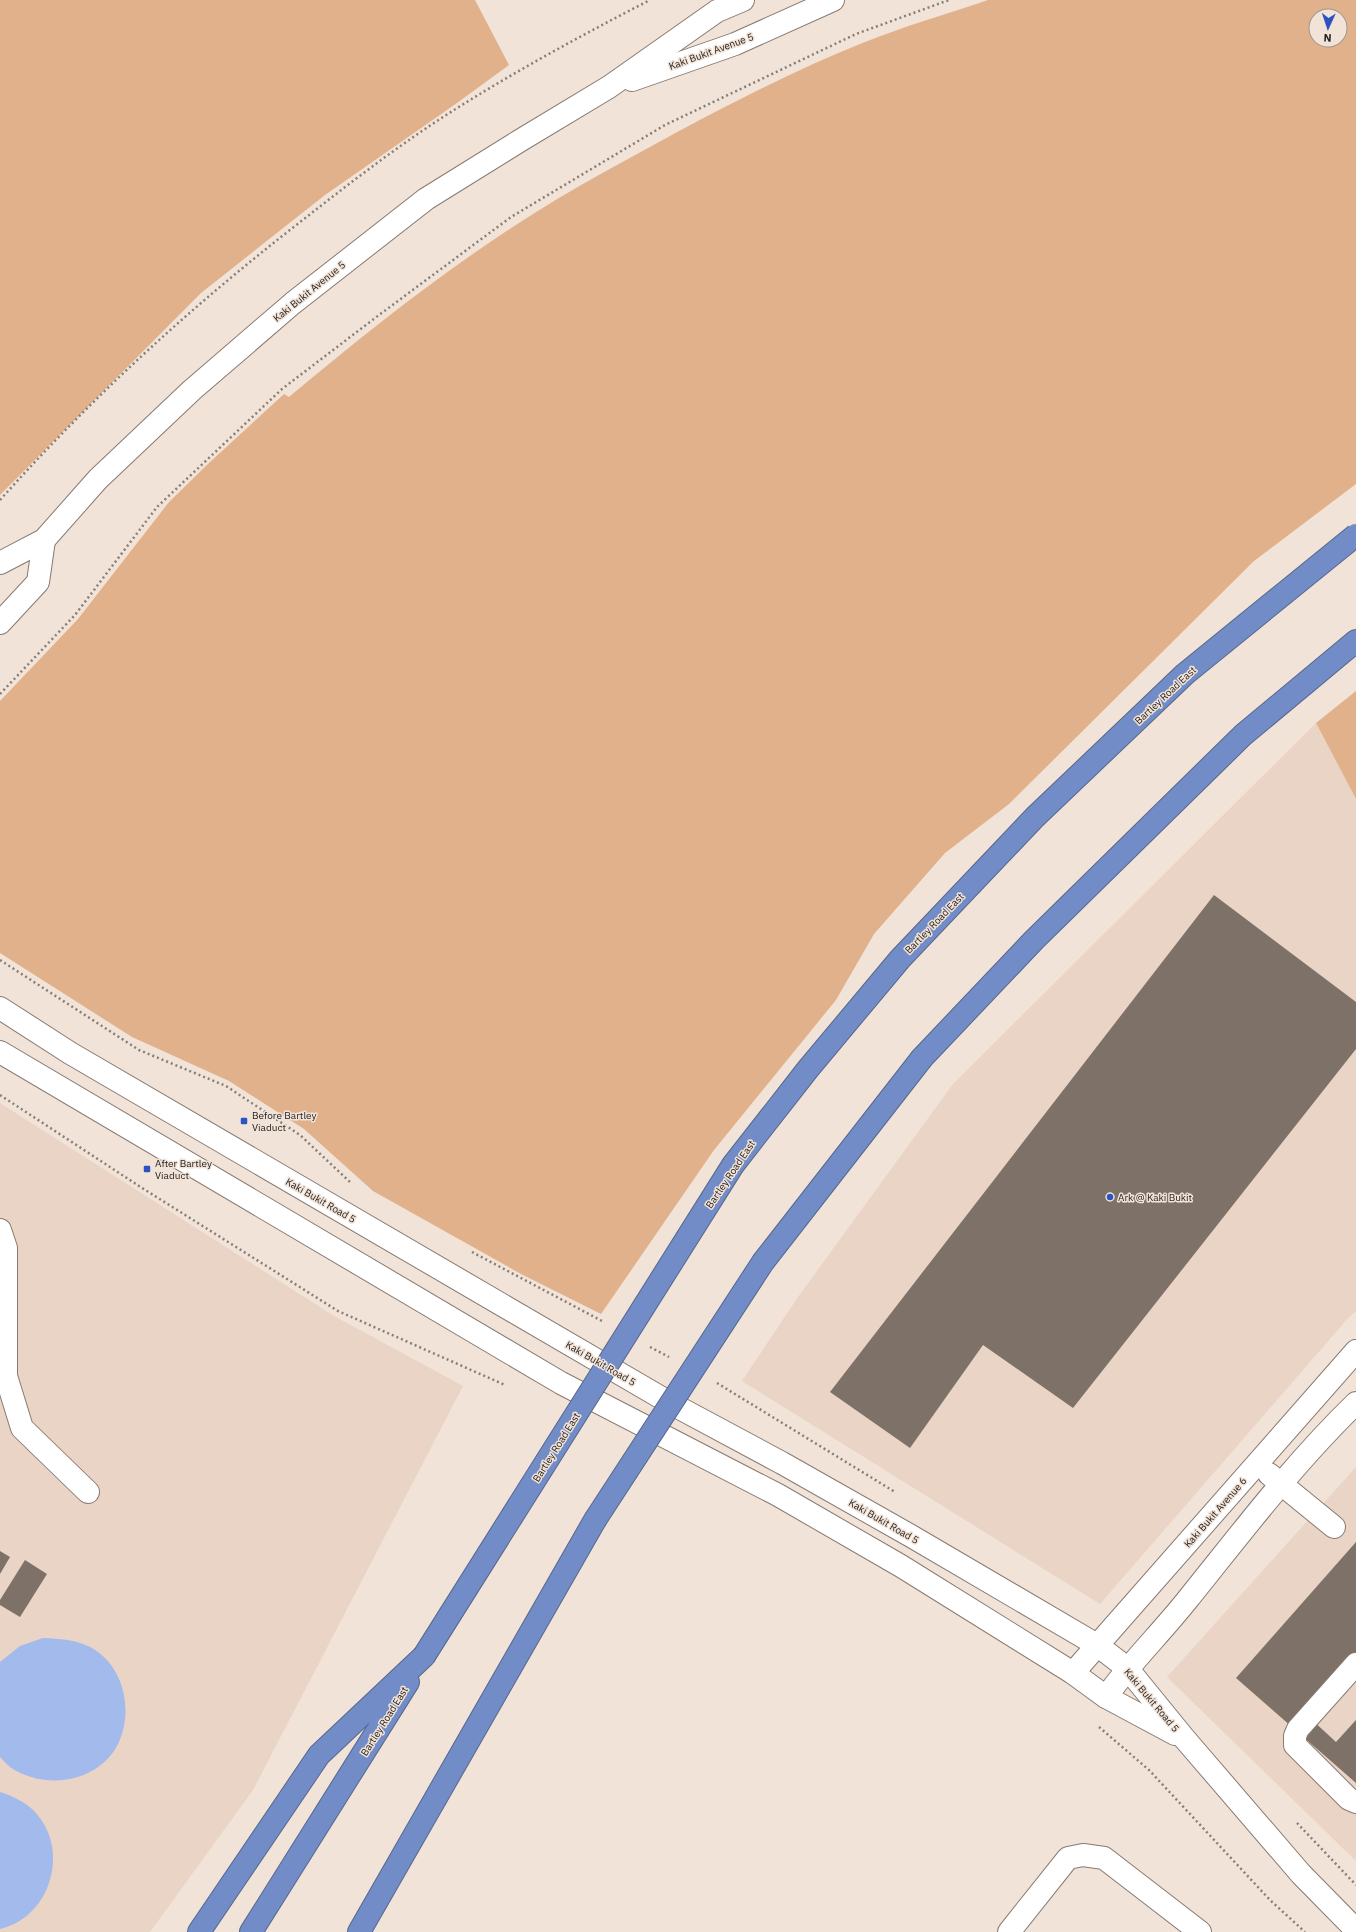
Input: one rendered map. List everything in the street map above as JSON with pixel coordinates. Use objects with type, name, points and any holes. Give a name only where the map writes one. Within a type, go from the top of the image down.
[{"type":"highway","name":"Bartley Road East","points":[[251,1932],[733,1166],[808,1069],[900,959],[1035,817],[1185,674],[1356,535]]},
{"type":"highway","points":[[359,1932],[595,1520],[764,1262],[922,1058],[1034,940],[1243,735],[1356,642]]},
{"type":"highway","points":[[199,1932],[319,1755],[424,1656]]},
{"type":"street","name":"Kaki Bukit Avenue 5","points":[[0,563],[44,540],[98,479],[192,390],[293,303],[426,199],[609,87],[717,11],[742,0]]},
{"type":"street","name":"Kaki Bukit Avenue 5","points":[[609,87],[736,44],[833,0]]},
{"type":"street","points":[[0,622],[38,582],[44,540]]},
{"type":"street","name":"Kaki Bukit Road 5","points":[[0,1008],[70,1053],[638,1384],[911,1536],[1097,1645],[1126,1668],[1301,1874],[1356,1930]]},
{"type":"street","name":"Kaki Bukit Road 5","points":[[0,1052],[561,1383],[778,1495],[894,1562],[1073,1673],[1106,1697],[1184,1738]]},
{"type":"street","points":[[0,1230],[6,1248],[6,1376],[22,1428],[88,1492]]},
{"type":"street","name":"Kaki Bukit Avenue 6","points":[[1073,1673],[1356,1351]]},
{"type":"street","points":[[1106,1697],[1126,1668],[1176,1614],[1281,1483],[1356,1403]]},
{"type":"street","points":[[1256,1465],[1281,1483],[1334,1527]]},
{"type":"street","points":[[1356,1664],[1306,1718],[1295,1736],[1295,1745],[1349,1799],[1356,1802]]},
{"type":"street","points":[[1009,1932],[1068,1858],[1084,1855],[1104,1858],[1200,1932]]},
{"type":"path","points":[[0,500],[81,412],[205,297],[329,199],[392,152],[461,106],[565,45],[650,0]]},
{"type":"path","points":[[0,694],[75,615],[157,507],[282,389],[511,217],[665,125],[856,34],[949,0]]},
{"type":"path","points":[[0,960],[139,1050],[226,1086],[300,1135],[356,1187]]},
{"type":"path","points":[[0,1095],[139,1186],[338,1311],[509,1386]]},
{"type":"path","points":[[466,1250],[608,1324]]},
{"type":"path","points":[[643,1343],[671,1358]]},
{"type":"path","points":[[713,1381],[901,1496]]},
{"type":"path","points":[[1097,1726],[1149,1770],[1270,1900],[1305,1932]]},
{"type":"path","points":[[1296,1822],[1356,1885]]},
{"type":"shaded area","points":[[0,0],[475,0],[509,65],[325,195],[201,293],[0,495]]},
{"type":"shaded area","points":[[988,0],[1356,0],[1356,484],[1254,561],[1009,804],[945,853],[874,934],[836,1000],[714,1150],[601,1314],[521,1274],[373,1191],[304,1129],[229,1081],[132,1037],[0,953],[0,701],[78,619],[169,502],[210,462],[284,394],[289,397],[344,351],[430,285],[539,210],[681,130],[795,72],[865,42],[911,25]]},
{"type":"shaded area","points":[[1356,691],[1356,799],[1316,723]]},
{"type":"shaded area","points":[[1316,723],[1356,799],[1356,1311],[1349,1317],[1100,1604],[742,1381],[798,1297],[953,1084]]},
{"type":"shaded area","points":[[0,1103],[334,1316],[463,1386],[253,1790],[150,1932],[0,1932]]},
{"type":"shaded area","points":[[1356,1467],[1356,1861],[1167,1677]]},
{"type":"water","points":[[43,1638],[66,1640],[88,1646],[100,1654],[110,1664],[118,1676],[123,1690],[125,1718],[122,1733],[117,1746],[108,1758],[97,1768],[84,1775],[70,1779],[41,1779],[26,1776],[11,1768],[0,1757],[0,1662],[20,1646]]},
{"type":"water","points":[[0,1792],[10,1795],[34,1811],[45,1826],[51,1844],[53,1862],[50,1880],[43,1896],[32,1911],[18,1922],[0,1929]]},
{"type":"building","name":"Ark @ Kaki Bukit","points":[[1214,895],[1356,1002],[1356,1049],[1073,1408],[983,1345],[910,1448],[830,1392]]},
{"type":"building","points":[[1356,1542],[1356,1668],[1310,1718],[1336,1742],[1356,1720],[1356,1783],[1236,1678]]},
{"type":"building","points":[[0,1551],[10,1557],[0,1574]]},
{"type":"building","points":[[25,1560],[47,1574],[20,1617],[0,1605],[0,1600]]},
{"type":"place","name":"Before Bartley Viaduct","points":[[244,1121]]},
{"type":"place","name":"After Bartley Viaduct","points":[[147,1169]]},
{"type":"place","name":"Ark @ Kaki Bukit","points":[[1110,1197]]}]
